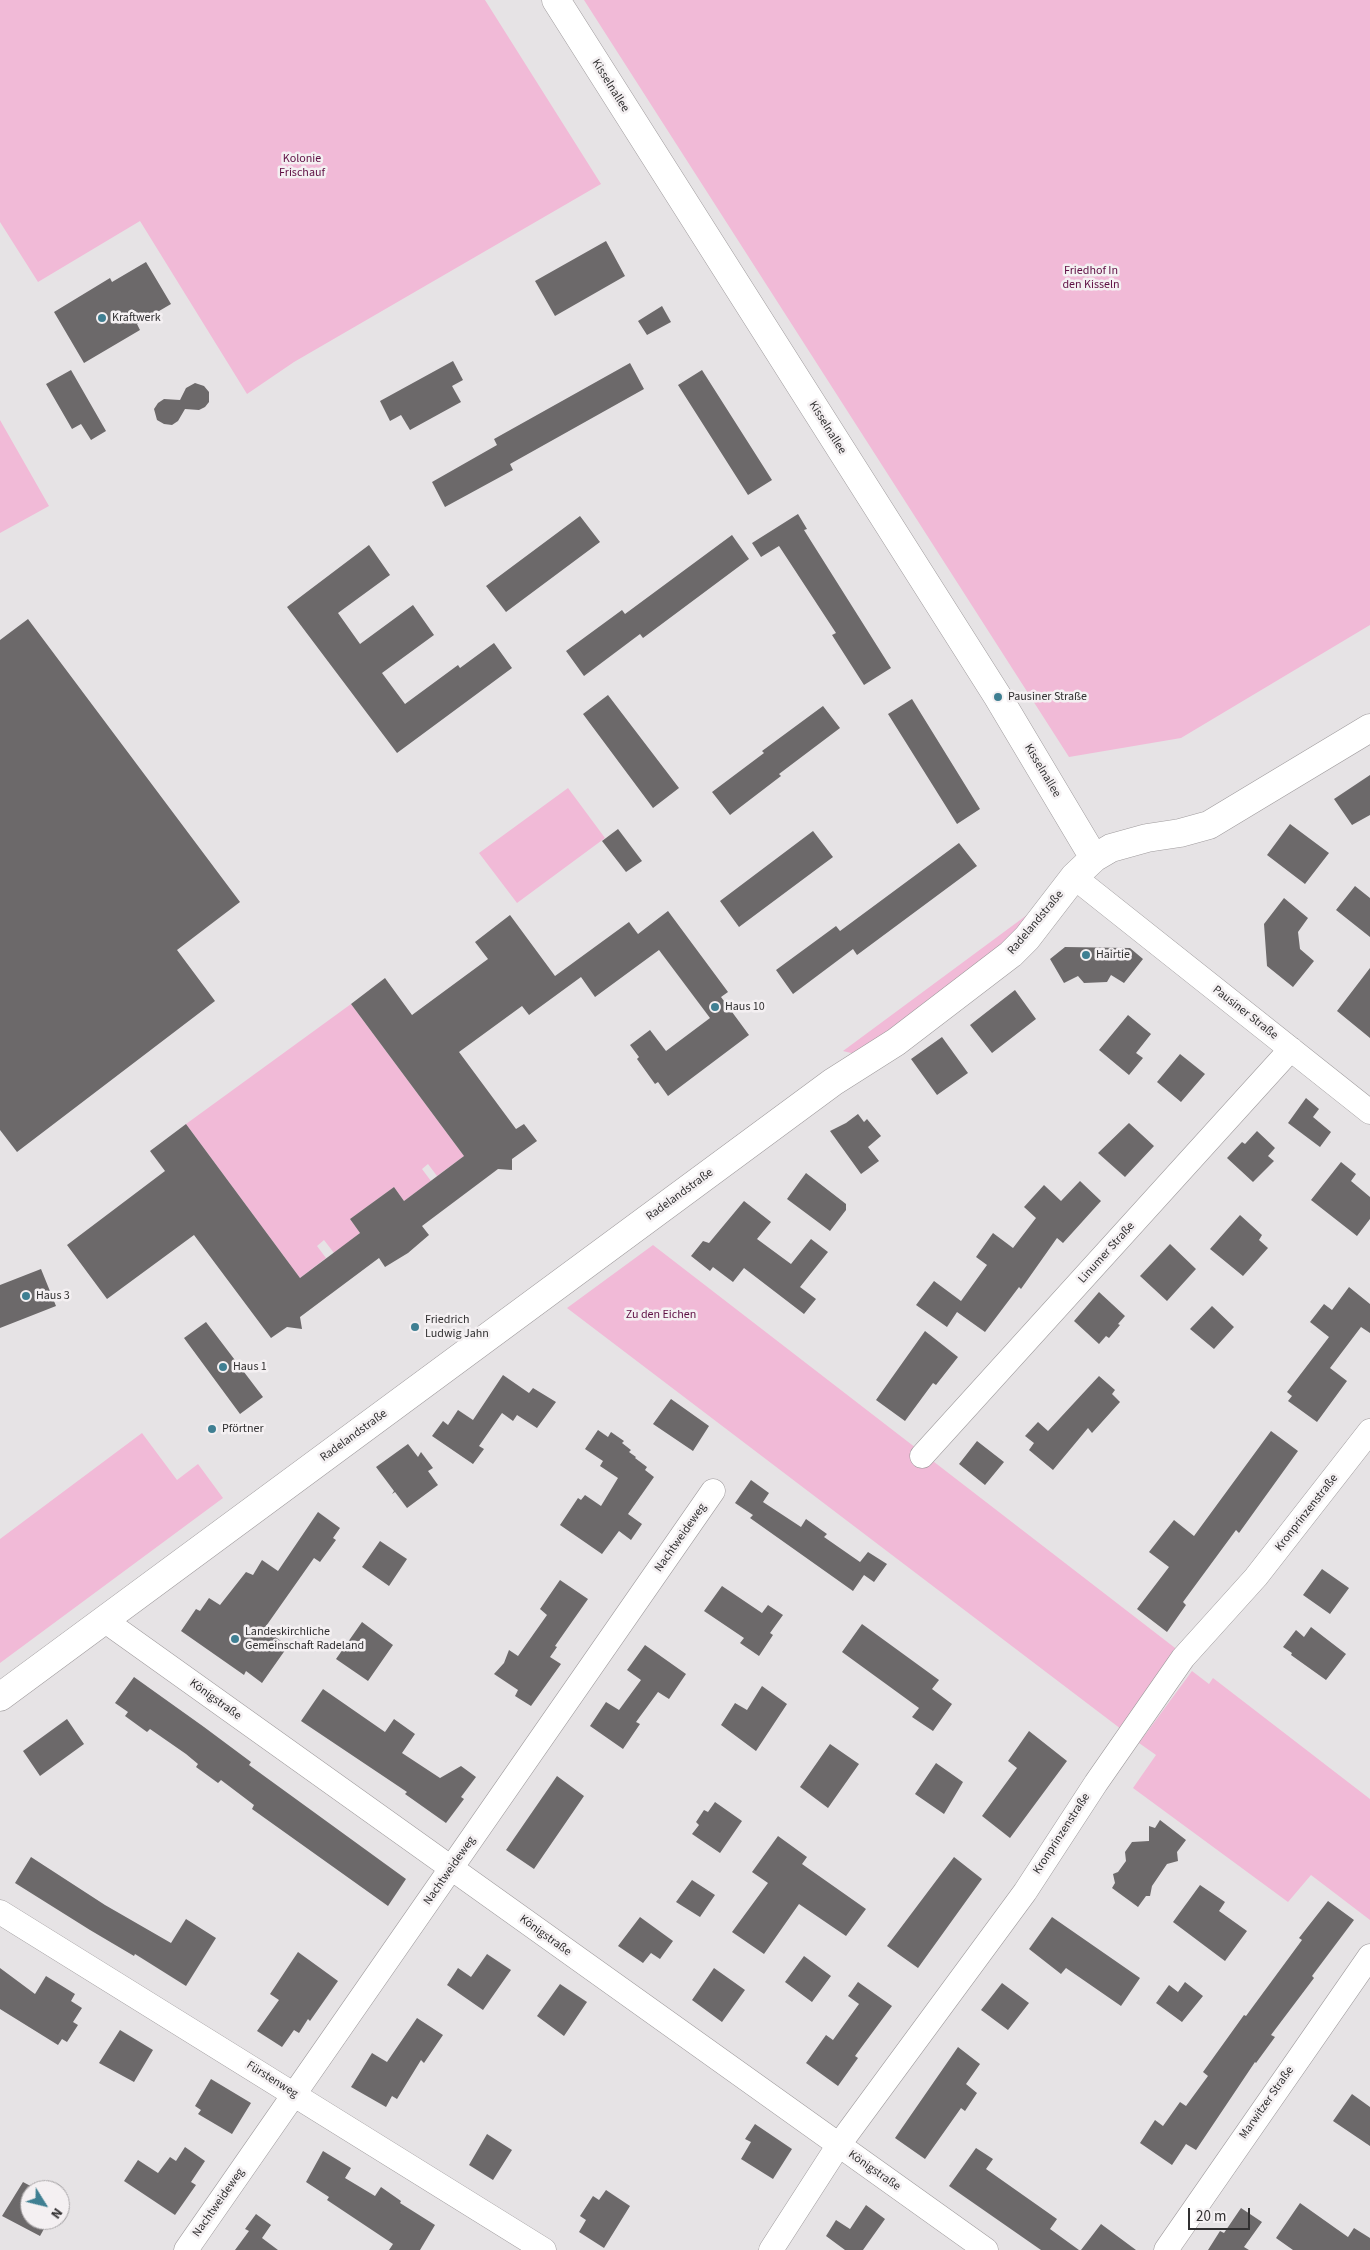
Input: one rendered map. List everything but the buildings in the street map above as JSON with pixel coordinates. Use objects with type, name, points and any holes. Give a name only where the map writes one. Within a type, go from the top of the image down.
[{"type":"street","name":"Kisselnallee","points":[[556,0],[998,696],[1094,858]]},
{"type":"street","name":"Radelandstraße","points":[[0,1698],[833,1082],[896,1042],[1012,954],[1074,877],[1094,858],[1111,848],[1147,838],[1180,833],[1209,825],[1370,728]]},
{"type":"street","name":"Pausiner Straße","points":[[1074,877],[1370,1112]]},
{"type":"street","name":"Linumer Straße","points":[[922,1456],[1291,1049]]},
{"type":"street","name":"Kronprinzenstraße","points":[[771,2250],[838,2146],[1025,1892],[1099,1778],[1183,1658],[1256,1577],[1370,1431]]},
{"type":"street","name":"Nachtweideweg","points":[[186,2250],[713,1491]]},
{"type":"street","name":"Königstraße","points":[[104,1620],[986,2250]]},
{"type":"street","name":"Fürstenweg","points":[[0,1912],[544,2250]]},
{"type":"street","name":"Marwitzer Straße","points":[[1166,2250],[1370,1956]]},
{"type":"green space","name":"Kolonie Frischauf","points":[[0,0],[485,0],[601,184],[294,362],[247,394],[140,221],[38,282],[0,222]]},
{"type":"green space","name":"Friedhof In den Kisseln","points":[[584,0],[1370,0],[1370,625],[1181,738],[1069,757]]},
{"type":"green space","points":[[0,420],[49,506],[0,533]]},
{"type":"green space","points":[[568,788],[605,838],[517,903],[479,853]]},
{"type":"green space","points":[[1035,909],[1018,933],[859,1055],[843,1051]]},
{"type":"green space","points":[[351,1004],[464,1156],[437,1176],[428,1164],[422,1169],[431,1181],[404,1201],[394,1187],[350,1219],[360,1233],[334,1253],[324,1240],[317,1246],[326,1258],[300,1278],[186,1124]]},
{"type":"green space","name":"Zu den Eichen","points":[[653,1245],[1179,1651],[1121,1729],[567,1308]]},
{"type":"green space","points":[[142,1433],[177,1480],[198,1464],[223,1498],[0,1663],[0,1539]]},
{"type":"green space","points":[[1192,1671],[1209,1684],[1213,1678],[1370,1799],[1370,1920],[1311,1875],[1288,1902],[1133,1788],[1156,1755],[1139,1743]]},
{"type":"place","name":"Kraftwerk","points":[[102,318]]},
{"type":"place","name":"Pausiner Straße","points":[[998,697]]},
{"type":"place","name":"Hairtie","points":[[1086,955]]},
{"type":"place","name":"Haus 10","points":[[715,1007]]},
{"type":"place","name":"Haus 3","points":[[26,1296]]},
{"type":"place","name":"Friedrich Ludwig Jahn","points":[[415,1327]]},
{"type":"place","name":"Haus 1","points":[[223,1367]]},
{"type":"place","name":"Pförtner","points":[[212,1429]]},
{"type":"place","name":"Landeskirchliche Gemeinschaft Radeland","points":[[235,1639]]}]
